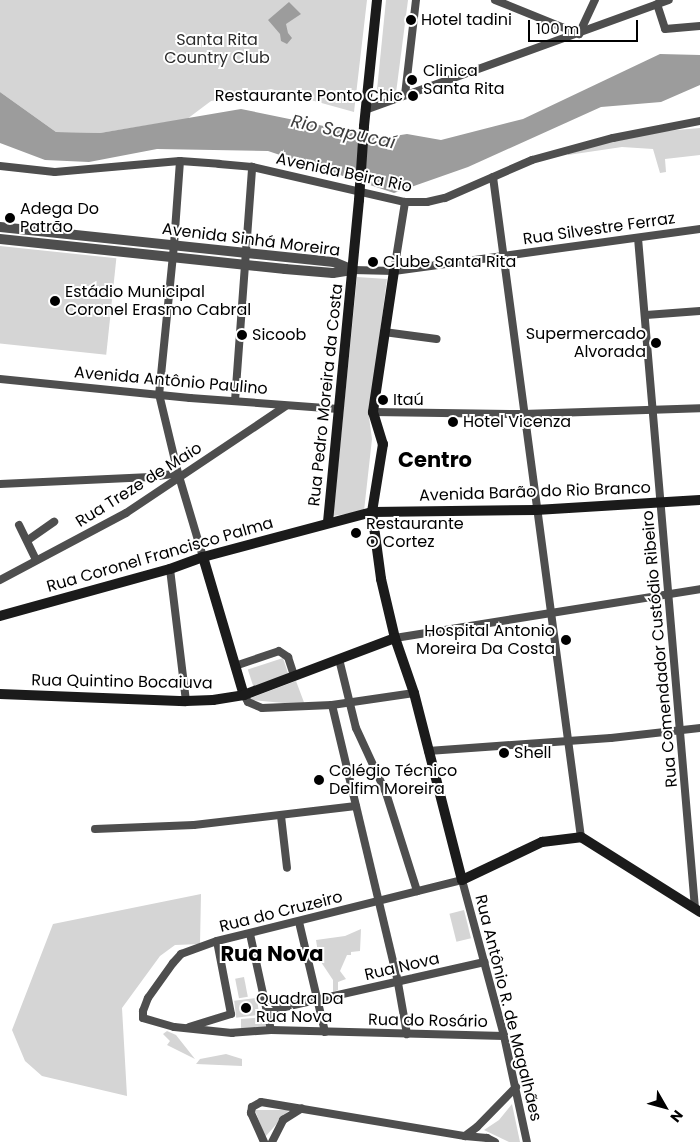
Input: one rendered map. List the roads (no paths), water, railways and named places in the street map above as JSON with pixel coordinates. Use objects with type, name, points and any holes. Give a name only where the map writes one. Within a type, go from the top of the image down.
[{"type":"main road","name":"Rua Pedro Moreira da Costa","points":[[328,522],[377,0]]},
{"type":"main road","points":[[394,271],[372,412],[383,444],[372,512],[381,579],[395,638],[414,693],[462,880],[542,842],[581,836],[697,910]]},
{"type":"main road","name":"Avenida Barão do Rio Branco","points":[[328,522],[372,512],[536,510],[700,500]]},
{"type":"main road","name":"Rua Coronel Francisco Palma","points":[[0,616],[170,569],[203,557],[328,522]]},
{"type":"main road","points":[[203,557],[244,695]]},
{"type":"main road","name":"Rua Quintino Bocaiuva","points":[[0,694],[186,701],[244,695],[395,638]]},
{"type":"street","points":[[405,95],[416,0]]},
{"type":"street","points":[[495,0],[579,34]]},
{"type":"street","points":[[579,34],[595,0]]},
{"type":"street","points":[[366,110],[669,0]]},
{"type":"street","points":[[657,4],[665,29],[700,26]]},
{"type":"street","name":"Avenida Beira Rio","points":[[0,166],[55,172],[180,161],[252,167],[406,202],[427,202],[445,198],[532,160],[671,125],[700,121]]},
{"type":"street","points":[[180,161],[173,256],[159,394],[179,475],[203,557]]},
{"type":"street","points":[[235,402],[252,167]]},
{"type":"street","points":[[493,177],[581,836]]},
{"type":"street","points":[[394,271],[406,202]]},
{"type":"street","name":"Avenida Sinhá Moreira","points":[[0,227],[174,244],[333,273],[353,270]]},
{"type":"street","name":"Rua Silvestre Ferraz","points":[[353,270],[394,271],[700,229]]},
{"type":"street","points":[[114,250],[115,238]]},
{"type":"street","name":"Rua Comendador Custódio Ribeiro","points":[[638,238],[697,910]]},
{"type":"street","name":"Avenida Sinhá Moreira","points":[[0,239],[173,256],[245,258]]},
{"type":"street","points":[[646,315],[700,311]]},
{"type":"street","points":[[384,332],[437,339]]},
{"type":"street","name":"Avenida Antônio Paulino","points":[[0,379],[235,402],[340,409]]},
{"type":"street","name":"Rua Treze de Maio","points":[[0,580],[126,513],[179,475],[286,406]]},
{"type":"street","points":[[372,412],[524,414],[700,408]]},
{"type":"street","points":[[0,484],[179,475]]},
{"type":"street","points":[[28,540],[54,522]]},
{"type":"street","points":[[19,525],[28,540],[36,560]]},
{"type":"street","points":[[170,569],[186,701]]},
{"type":"street","points":[[395,638],[669,592],[700,589]]},
{"type":"street","points":[[235,666],[279,651],[288,657],[294,676]]},
{"type":"street","points":[[339,659],[356,728],[386,793],[417,892]]},
{"type":"street","points":[[244,695],[248,702],[262,708],[332,705],[414,693]]},
{"type":"street","points":[[332,705],[398,983],[407,1034]]},
{"type":"street","points":[[428,751],[700,728]]},
{"type":"street","points":[[95,829],[194,825],[356,806]]},
{"type":"street","points":[[281,816],[287,868]]},
{"type":"street","name":"Rua do Cruzeiro","points":[[143,1018],[144,1007],[148,998],[172,963],[181,954],[217,941],[462,880]]},
{"type":"street","name":"Rua Antônio R. de Magalhães","points":[[462,880],[504,1036],[527,1142]]},
{"type":"street","points":[[299,922],[319,1000],[325,1032]]},
{"type":"street","points":[[250,934],[271,1030]]},
{"type":"street","points":[[187,1028],[231,1014],[217,941]]},
{"type":"street","name":"Rua Nova","points":[[266,1011],[485,962]]},
{"type":"street","name":"Rua do Rosário","points":[[143,1018],[174,1027],[232,1033],[271,1030],[504,1036]]},
{"type":"street","points":[[465,1136],[477,1127],[516,1087]]},
{"type":"street","points":[[264,1142],[251,1113],[252,1107],[262,1102],[465,1136],[488,1138],[495,1142]]},
{"type":"street","points":[[272,1142],[284,1120],[302,1108]]},
{"type":"water","points":[[289,2],[301,14],[286,24],[288,33],[292,38],[287,44],[281,41],[280,34],[268,20]]},
{"type":"water","name":"Rio Sapucaí","points":[[660,54],[700,55],[700,85],[661,102],[601,107],[468,167],[394,193],[268,151],[157,149],[89,162],[45,160],[0,143],[0,92],[56,132],[100,133],[241,109],[382,138],[407,134],[441,140],[523,119]]},
{"type":"place","name":"Hotel tadini","points":[[411,20]]},
{"type":"place","name":"Clinica Santa Rita","points":[[412,80]]},
{"type":"place","name":"Restaurante Ponto Chic","points":[[413,96]]},
{"type":"place","name":"Adega Do Patrão","points":[[10,218]]},
{"type":"place","name":"Clube Santa Rita","points":[[373,262]]},
{"type":"place","name":"Estádio Municipal Coronel Erasmo Cabral","points":[[55,301]]},
{"type":"place","name":"Sicoob","points":[[242,335]]},
{"type":"place","name":"Supermercado Alvorada","points":[[656,343]]},
{"type":"place","name":"Itaú","points":[[383,400]]},
{"type":"place","name":"Hotel Vicenza","points":[[453,422]]},
{"type":"place","name":"Restaurante O Cortez","points":[[356,533]]},
{"type":"place","name":"Hospital Antonio Moreira Da Costa","points":[[566,640]]},
{"type":"place","name":"Shell","points":[[504,753]]},
{"type":"place","name":"Colégio Técnico Delfim Moreira","points":[[319,780]]},
{"type":"place","name":"Quadra Da Rua Nova","points":[[246,1008]]},
{"type":"district","name":"Centro","points":[[435,460]]},
{"type":"district","name":"Rua Nova","points":[[272,954]]},
{"type":"park label","name":"Santa Rita Country Club","points":[[217,49]]}]
